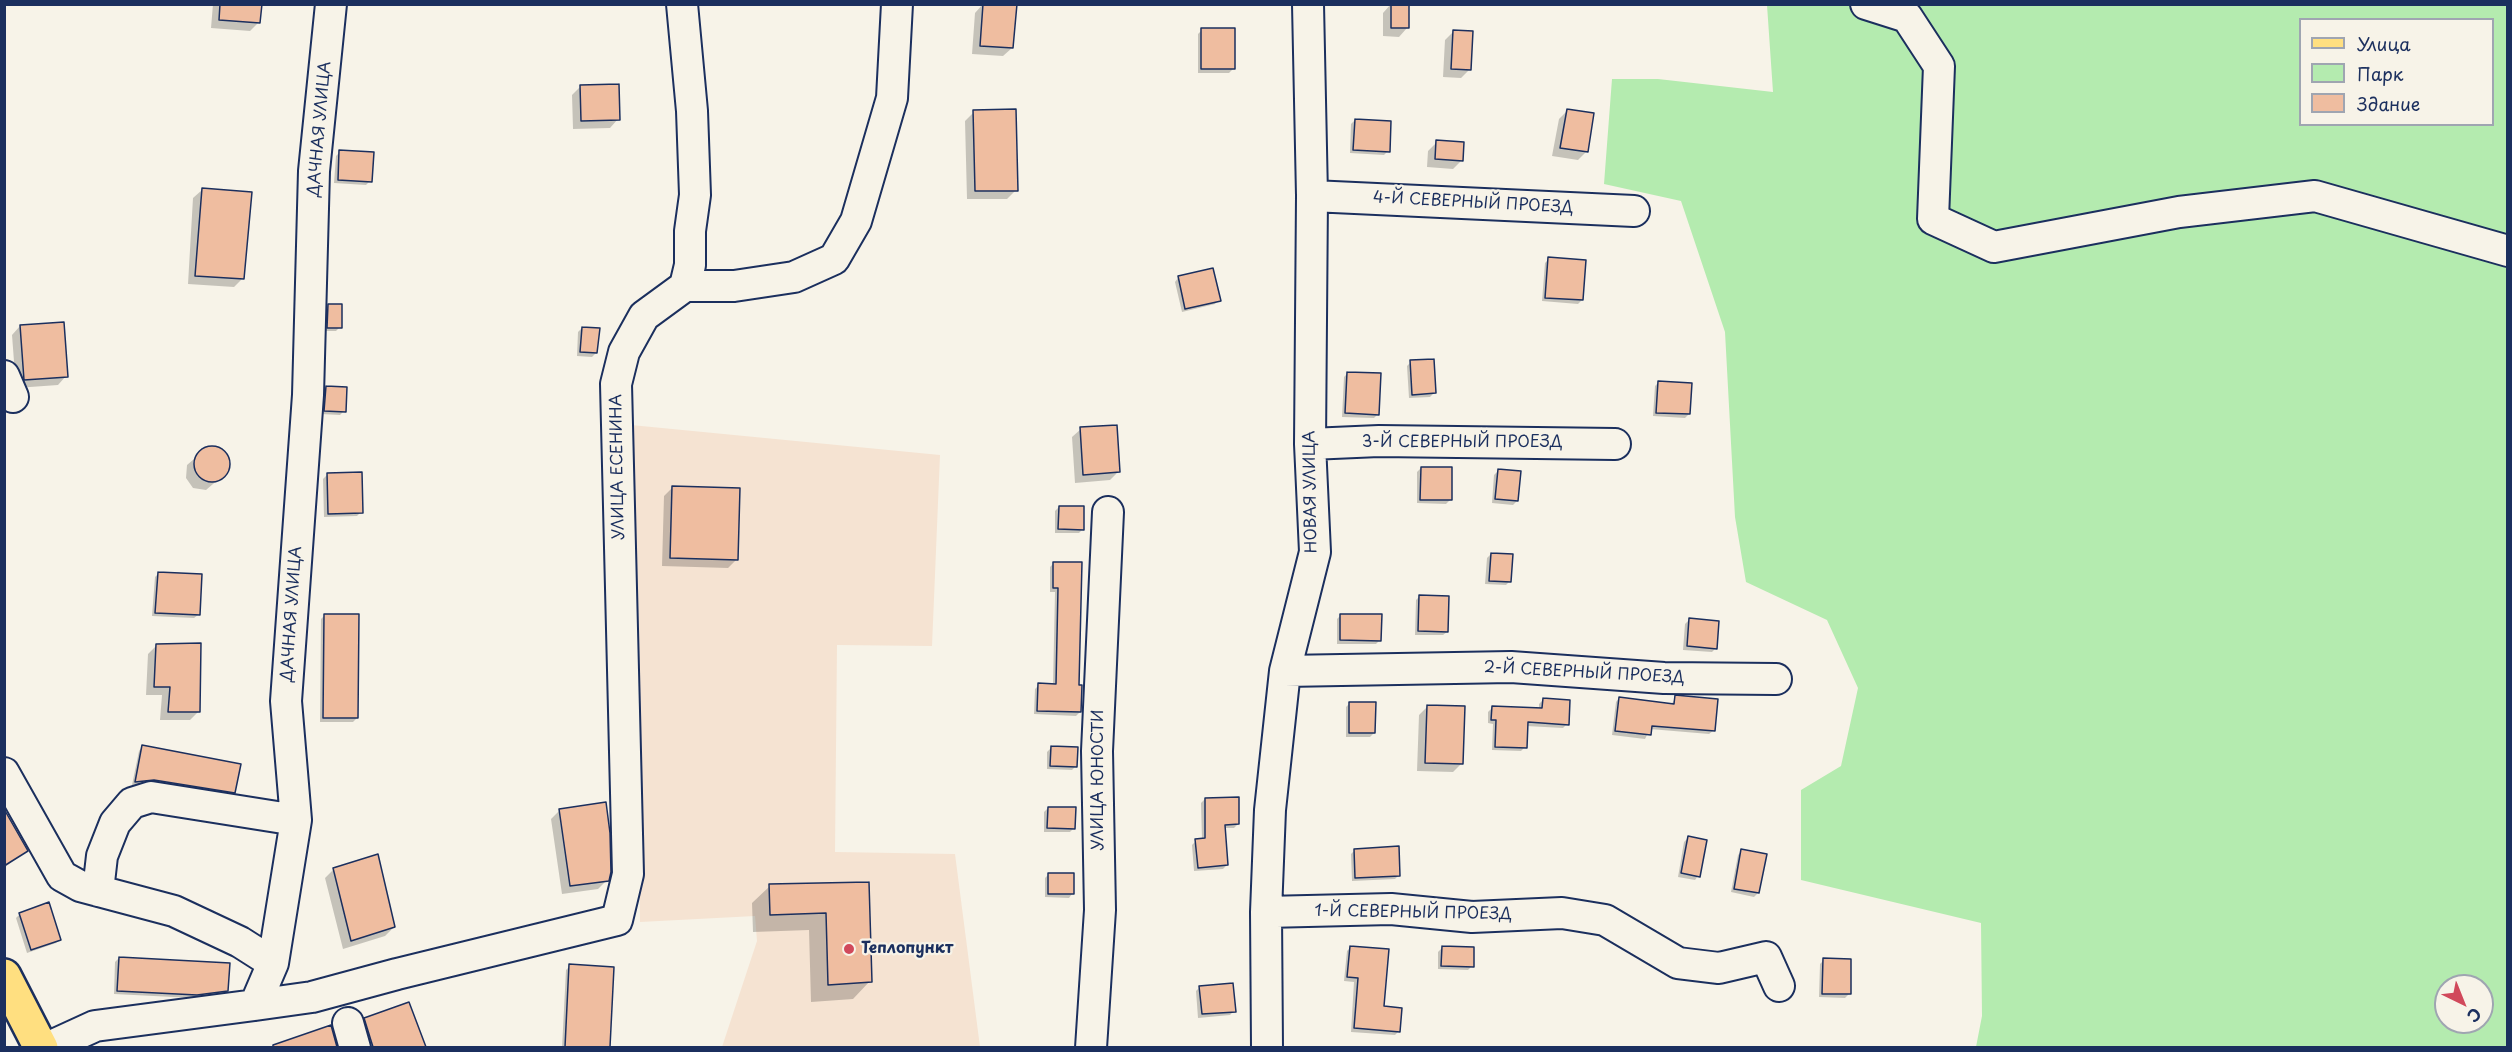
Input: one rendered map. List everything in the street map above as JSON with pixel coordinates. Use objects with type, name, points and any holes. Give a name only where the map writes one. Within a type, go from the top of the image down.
[{"type":"main road","points":[[4,976],[41,1047]]},
{"type":"street","name":"ДАЧНАЯ УЛИЦА","points":[[255,1005],[273,963],[296,820],[286,701],[309,395],[314,171],[331,4]]},
{"type":"street","points":[[682,4],[692,111],[695,195],[690,231],[690,265],[685,286],[734,286],[794,277],[834,259],[856,221],[892,98],[897,4]]},
{"type":"street","name":"НОВАЯ УЛИЦА","points":[[1267,1047],[1266,912],[1270,810],[1285,671],[1315,552],[1310,444],[1312,196],[1308,4]]},
{"type":"street","points":[[1866,4],[1910,11],[1939,66],[1933,219],[1994,247],[2179,212],[2314,196],[2508,251]]},
{"type":"street","name":"4-Й СЕВЕРНЫЙ ПРОЕЗД","points":[[1312,196],[1634,211]]},
{"type":"street","name":"УЛИЦА ЕСЕНИНА","points":[[255,1005],[312,997],[617,920],[628,874],[616,384],[624,352],[645,316],[685,286]]},
{"type":"street","name":"3-Й СЕВЕРНЫЙ ПРОЕЗД","points":[[1310,444],[1379,441],[1615,444]]},
{"type":"street","name":"УЛИЦА ЮНОСТИ","points":[[1092,1047],[1100,910],[1096,751],[1108,512]]},
{"type":"street","name":"2-Й СЕВЕРНЫЙ ПРОЕЗД","points":[[1285,671],[1511,667],[1664,678],[1776,679]]},
{"type":"street","points":[[4,773],[62,876],[80,886],[174,911],[240,942],[273,963]]},
{"type":"street","points":[[98,891],[102,856],[115,823],[132,803],[151,797],[296,820]]},
{"type":"street","name":"1-Й СЕВЕРНЫЙ ПРОЕЗД","points":[[1266,912],[1391,909],[1472,916],[1562,913],[1605,920],[1678,963],[1719,968],[1766,957],[1779,986]]},
{"type":"street","points":[[47,1047],[95,1026],[255,1005]]},
{"type":"shaded area","points":[[631,425],[940,455],[932,646],[837,645],[835,852],[955,854],[980,1047],[722,1047],[757,941],[755,916],[640,922],[637,625]]},
{"type":"green space","points":[[1767,5],[2507,5],[2507,1047],[1976,1047],[1982,1016],[1981,923],[1801,880],[1801,790],[1841,766],[1858,688],[1827,620],[1746,582],[1735,517],[1725,332],[1681,201],[1604,184],[1612,79],[1658,79],[1773,92]]},
{"type":"building","points":[[220,4],[262,4],[260,23],[219,20]]},
{"type":"building","points":[[983,4],[1017,4],[1013,48],[980,46]]},
{"type":"building","points":[[1391,4],[1409,4],[1409,28],[1391,28]]},
{"type":"building","points":[[1201,28],[1235,28],[1235,69],[1201,69]]},
{"type":"building","points":[[1453,30],[1473,31],[1471,70],[1451,69]]},
{"type":"building","points":[[619,84],[620,120],[581,121],[580,85]]},
{"type":"building","points":[[1016,109],[1018,191],[975,191],[973,110]]},
{"type":"building","points":[[1567,109],[1594,113],[1588,152],[1560,148]]},
{"type":"building","points":[[1355,119],[1391,121],[1390,152],[1353,150]]},
{"type":"building","points":[[1436,140],[1464,142],[1463,161],[1435,159]]},
{"type":"building","points":[[339,150],[374,152],[372,182],[338,180]]},
{"type":"building","points":[[202,188],[252,192],[244,279],[195,276]]},
{"type":"building","points":[[1548,257],[1586,260],[1583,300],[1545,298]]},
{"type":"building","points":[[1213,268],[1221,301],[1185,309],[1178,276]]},
{"type":"building","points":[[328,304],[342,304],[342,328],[327,328]]},
{"type":"building","points":[[64,322],[68,377],[24,380],[20,325]]},
{"type":"building","points":[[582,327],[600,328],[597,353],[580,352]]},
{"type":"building","points":[[1434,359],[1436,393],[1412,395],[1410,360]]},
{"type":"building","points":[[1347,372],[1381,373],[1379,415],[1345,413]]},
{"type":"building","points":[[1658,381],[1692,383],[1690,414],[1656,413]]},
{"type":"building","points":[[326,386],[347,387],[346,412],[324,411]]},
{"type":"building","points":[[1117,425],[1120,472],[1083,475],[1080,427]]},
{"type":"building","points":[[212,446],[225,451],[230,464],[225,477],[212,482],[199,477],[194,464],[199,451]]},
{"type":"building","points":[[1421,467],[1452,467],[1452,500],[1420,500]]},
{"type":"building","points":[[1498,469],[1521,471],[1518,501],[1495,499]]},
{"type":"building","points":[[362,472],[363,513],[328,514],[327,473]]},
{"type":"building","points":[[672,486],[740,488],[738,560],[670,558]]},
{"type":"building","points":[[1059,506],[1084,506],[1084,530],[1058,529]]},
{"type":"building","points":[[1491,553],[1513,554],[1511,582],[1489,581]]},
{"type":"building","points":[[1053,562],[1082,562],[1079,685],[1082,685],[1081,712],[1037,711],[1038,683],[1056,684],[1058,588],[1053,588]]},
{"type":"building","points":[[158,572],[202,574],[200,615],[155,613]]},
{"type":"building","points":[[1419,595],[1449,596],[1448,632],[1418,631]]},
{"type":"building","points":[[324,614],[359,614],[358,718],[323,718]]},
{"type":"building","points":[[1340,614],[1382,614],[1381,641],[1340,640]]},
{"type":"building","points":[[1689,618],[1719,621],[1717,649],[1687,646]]},
{"type":"building","points":[[201,643],[200,712],[168,712],[170,687],[154,687],[156,644]]},
{"type":"building","points":[[1675,695],[1718,699],[1715,731],[1652,726],[1651,735],[1615,731],[1619,697],[1674,704]]},
{"type":"building","points":[[1543,698],[1570,700],[1569,725],[1528,722],[1527,748],[1495,747],[1496,720],[1491,720],[1492,706],[1542,708]]},
{"type":"building","points":[[1349,702],[1376,702],[1375,733],[1349,733]]},
{"type":"building","points":[[1427,705],[1465,706],[1463,764],[1425,763]]},
{"type":"building","points":[[142,745],[241,764],[235,793],[154,780],[135,782]]},
{"type":"building","points":[[1051,746],[1078,747],[1077,767],[1050,766]]},
{"type":"building","points":[[1239,797],[1239,824],[1225,825],[1228,865],[1198,868],[1195,839],[1205,838],[1205,798]]},
{"type":"building","points":[[606,802],[610,833],[611,872],[609,881],[570,886],[559,809]]},
{"type":"building","points":[[1048,807],[1076,807],[1075,829],[1047,828]]},
{"type":"building","points":[[4,809],[28,851],[4,866]]},
{"type":"building","points":[[1688,836],[1707,840],[1700,877],[1681,873]]},
{"type":"building","points":[[1399,846],[1400,876],[1355,878],[1354,849]]},
{"type":"building","points":[[1741,849],[1767,854],[1759,893],[1734,889]]},
{"type":"building","points":[[378,854],[395,927],[351,941],[333,868]]},
{"type":"building","points":[[1048,873],[1074,873],[1074,894],[1048,894]]},
{"type":"building","name":"Теплопункт","points":[[869,882],[872,982],[828,985],[826,913],[770,915],[769,884]]},
{"type":"building","points":[[49,902],[61,940],[31,950],[19,913]]},
{"type":"building","points":[[1350,946],[1389,949],[1384,1006],[1402,1008],[1400,1032],[1354,1028],[1358,978],[1347,977]]},
{"type":"building","points":[[1442,946],[1474,947],[1474,967],[1441,966]]},
{"type":"building","points":[[119,957],[230,963],[228,991],[197,995],[117,991]]},
{"type":"building","points":[[1823,958],[1851,959],[1851,994],[1822,994]]},
{"type":"building","points":[[569,964],[614,967],[610,1047],[565,1047]]},
{"type":"building","points":[[1233,983],[1236,1012],[1202,1014],[1199,986]]},
{"type":"building","points":[[409,1002],[426,1047],[373,1047],[364,1018]]},
{"type":"building","points":[[331,1025],[337,1047],[273,1047],[273,1045]]},
{"type":"place","name":"Теплопункт","points":[[849,949]]}]
